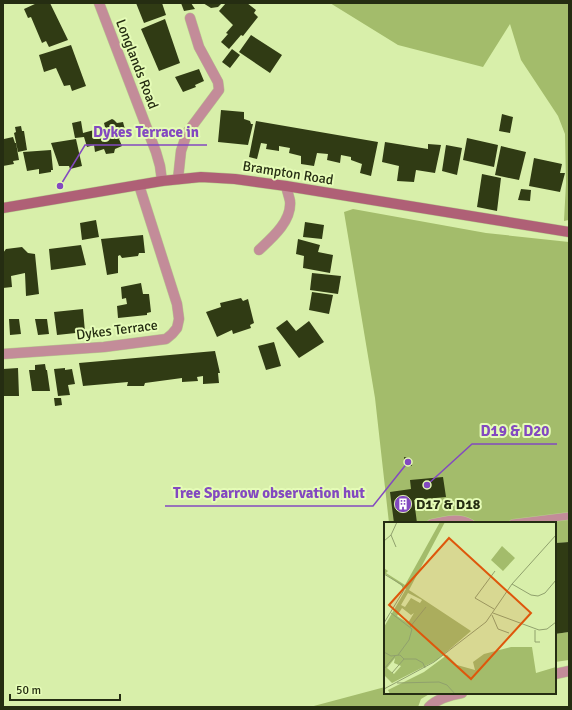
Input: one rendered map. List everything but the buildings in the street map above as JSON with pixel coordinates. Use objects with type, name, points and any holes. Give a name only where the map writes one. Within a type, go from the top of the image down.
[{"type":"main road","name":"Brampton Road","points":[[3,208],[162,181],[201,177],[235,179],[286,186],[569,232]]},
{"type":"street","name":"Longlands Road","points":[[99,3],[156,152],[162,181]]},
{"type":"street","points":[[178,179],[181,152],[188,133],[219,90],[218,82],[199,47],[190,18]]},
{"type":"street","name":"Dykes Terrace","points":[[3,354],[104,347],[154,341],[166,339],[177,328],[179,319],[177,304],[139,185]]},
{"type":"street","points":[[259,250],[280,228],[288,215],[290,202],[286,186]]},
{"type":"street","points":[[556,674],[569,671]]},
{"type":"street","points":[[431,705],[440,699],[458,694]]},
{"type":"lane","points":[[521,522],[569,516]]},
{"type":"lane","points":[[434,522],[441,520],[463,519],[468,522]]},
{"type":"green space","points":[[330,3],[569,3],[569,220],[564,221],[566,183],[565,134],[558,116],[521,60],[510,24],[483,67],[398,45]]},
{"type":"green space","points":[[353,209],[486,233],[569,242],[569,542],[556,543],[556,522],[389,522],[375,398],[344,212]]},
{"type":"green space","points":[[569,632],[569,660],[556,662],[556,634]]},
{"type":"green space","points":[[384,687],[384,694],[429,694],[421,699],[418,707],[310,707]]},
{"type":"place","name":"Dykes Terrace in","points":[[60,186]]},
{"type":"place","name":"Tree Sparrow observation hut","points":[[408,462]]},
{"type":"place","name":"D19 & D20","points":[[427,485]]},
{"type":"place","name":"D17 & D18","points":[[403,504]]}]
